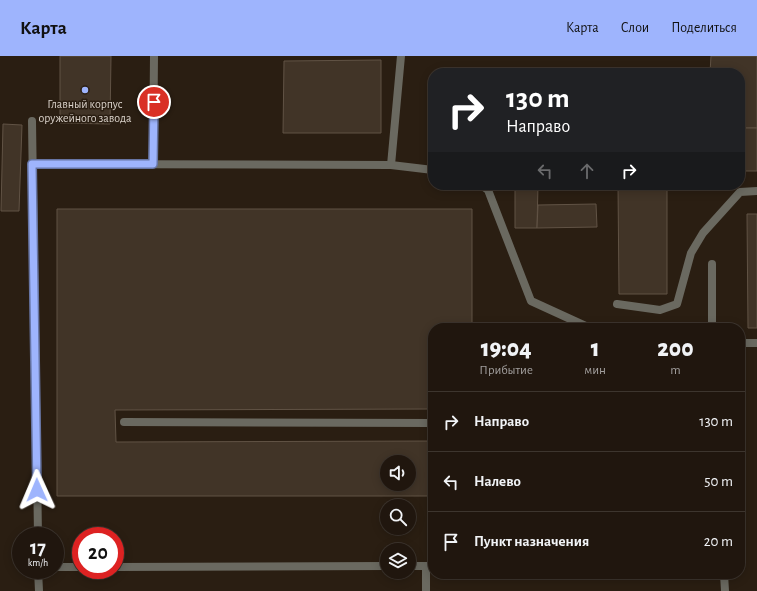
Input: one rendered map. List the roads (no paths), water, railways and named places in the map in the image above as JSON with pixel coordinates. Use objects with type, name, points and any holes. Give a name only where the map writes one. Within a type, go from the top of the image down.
[{"type":"lane","points":[[153,164],[154,56]]},
{"type":"lane","points":[[391,165],[401,56]]},
{"type":"lane","points":[[32,121],[38,527]]},
{"type":"lane","points":[[32,164],[391,165],[428,169]]},
{"type":"lane","points":[[488,190],[531,301],[579,323]]},
{"type":"lane","points":[[617,304],[660,310],[677,304],[691,253],[703,234],[740,192],[757,191]]},
{"type":"lane","points":[[712,264],[712,323]]},
{"type":"lane","points":[[745,343],[757,343]]},
{"type":"lane","points":[[124,422],[428,423]]},
{"type":"lane","points":[[124,566],[380,566]]},
{"type":"lane","points":[[416,566],[428,566]]},
{"type":"lane","points":[[426,591],[428,578]]},
{"type":"lane","points":[[38,579],[39,591]]},
{"type":"lane","points":[[724,579],[724,591]]},
{"type":"place","name":"Главный корпус оружейного завода","points":[[85,90]]}]
